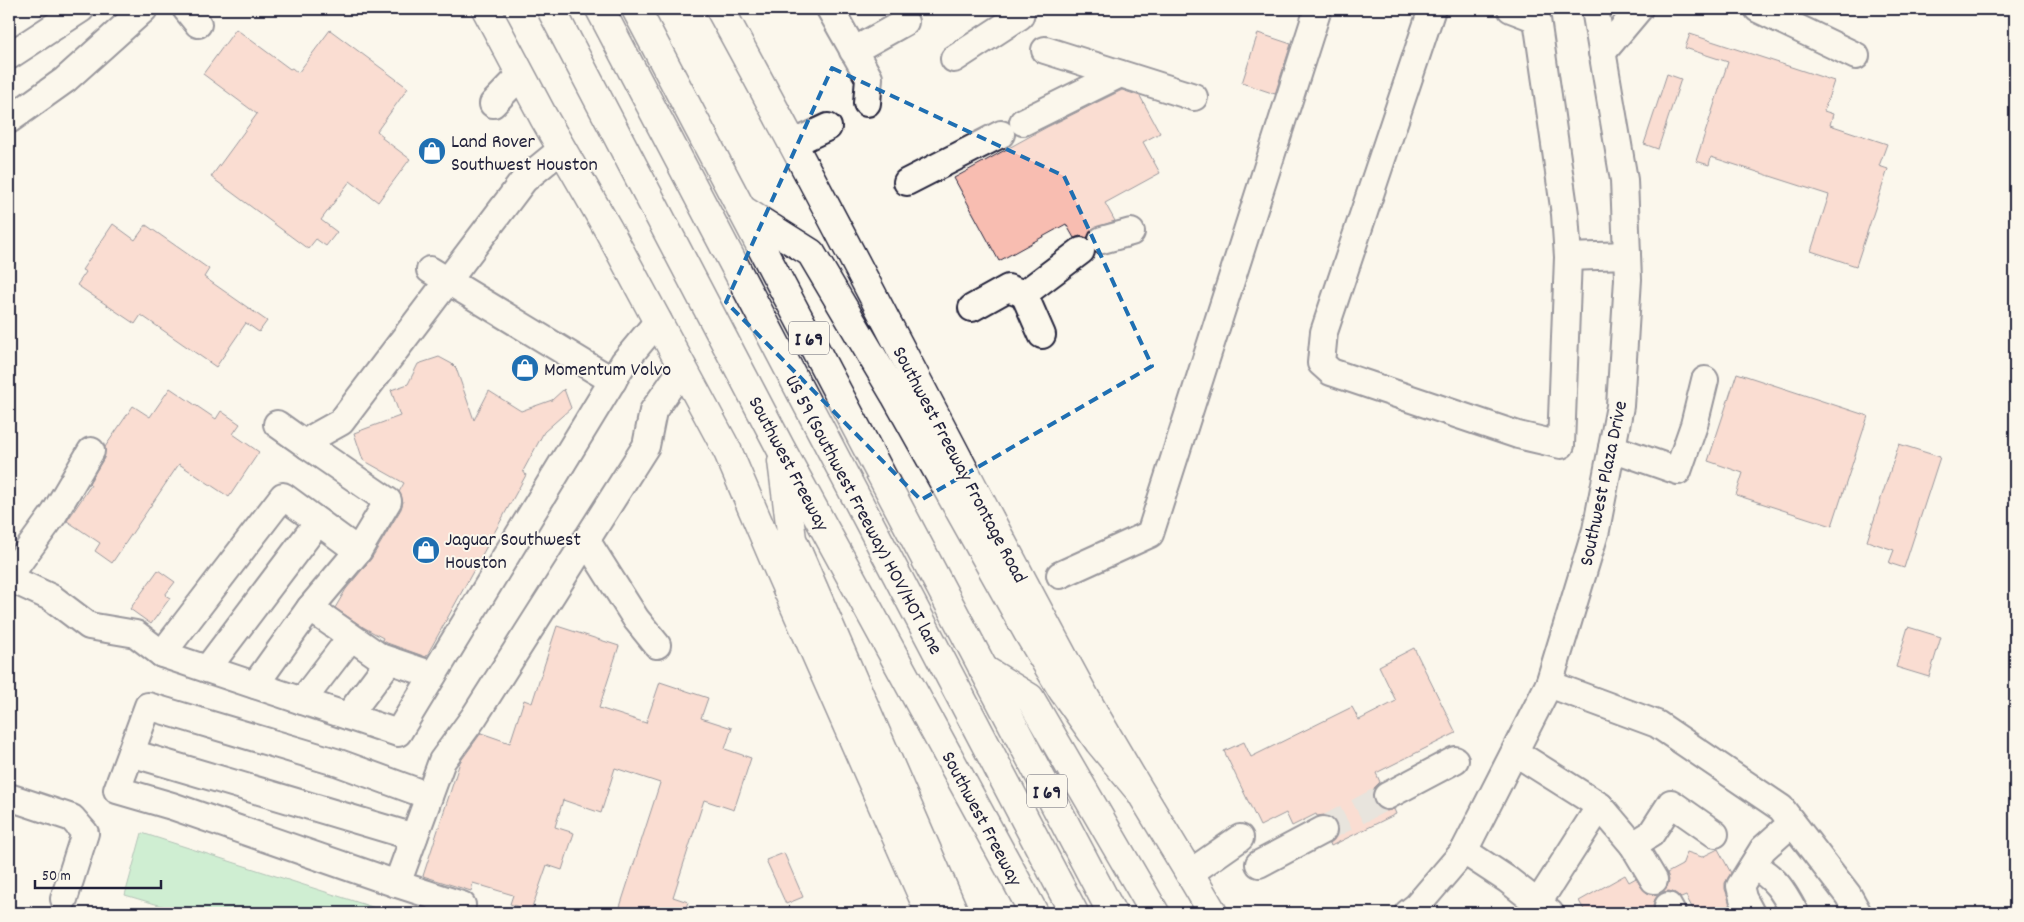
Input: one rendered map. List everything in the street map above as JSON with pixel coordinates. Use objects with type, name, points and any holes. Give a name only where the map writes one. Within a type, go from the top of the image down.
[{"type":"main road","points":[[486,9],[608,229],[728,452],[930,913]]},
{"type":"main road","name":"Southwest Freeway","points":[[551,9],[780,447],[1034,913]]},
{"type":"main road","name":"US 59 (Southwest Freeway) HOV/HOT lane","points":[[600,9],[1074,913]]},
{"type":"main road","name":"I 69","points":[[636,9],[1112,913]]},
{"type":"main road","name":"Southwest Freeway Frontage Road","points":[[720,9],[794,143],[936,420],[1082,692],[1137,788],[1213,913]]},
{"type":"main road","points":[[741,209],[811,253],[895,395],[1027,631],[1063,691],[1099,742],[1137,788]]},
{"type":"main road","points":[[780,447],[792,539],[954,913]]},
{"type":"main road","points":[[982,668],[1030,698],[1155,913]]},
{"type":"street","points":[[9,56],[82,9]]},
{"type":"street","points":[[9,120],[64,80],[144,9]]},
{"type":"street","points":[[830,9],[868,78],[867,103]]},
{"type":"street","points":[[954,58],[1020,16],[1022,9]]},
{"type":"street","points":[[1060,575],[1150,534],[1318,9]]},
{"type":"street","points":[[1432,9],[1324,332],[1321,363],[1331,372],[1518,435],[1561,445],[1568,257],[1565,214],[1537,19],[1511,9]]},
{"type":"street","name":"Southwest Plaza Drive","points":[[1408,913],[1417,906],[1464,851],[1550,684],[1596,530],[1620,406],[1628,279],[1624,180],[1595,9]]},
{"type":"street","points":[[1602,52],[1639,9]]},
{"type":"street","points":[[1758,9],[1856,56]]},
{"type":"street","points":[[854,51],[904,22]]},
{"type":"street","points":[[1045,50],[1194,97]]},
{"type":"street","points":[[907,182],[1120,74]]},
{"type":"street","points":[[493,104],[521,75]]},
{"type":"street","points":[[794,143],[828,127]]},
{"type":"street","points":[[308,446],[314,437],[341,422],[358,384],[516,172],[562,149]]},
{"type":"street","points":[[1024,294],[1091,246],[1131,232]]},
{"type":"street","points":[[1568,257],[1627,255]]},
{"type":"street","points":[[440,275],[613,381]]},
{"type":"street","points":[[972,308],[1008,288],[1024,294],[1042,335]]},
{"type":"street","points":[[91,452],[54,514],[9,577],[52,598],[89,626],[136,634],[162,654],[398,733],[624,362],[658,321]]},
{"type":"street","points":[[398,884],[442,761],[474,717],[646,446],[653,411],[683,368]]},
{"type":"street","points":[[1612,448],[1678,471],[1694,425],[1705,380]]},
{"type":"street","points":[[256,685],[310,608],[358,551],[388,501],[277,424]]},
{"type":"street","points":[[162,654],[284,496],[358,551]]},
{"type":"street","points":[[207,669],[318,522]]},
{"type":"street","points":[[586,540],[636,619],[657,646]]},
{"type":"street","points":[[310,608],[380,657],[433,675]]},
{"type":"street","points":[[302,701],[351,637]]},
{"type":"street","points":[[348,716],[390,660]]},
{"type":"street","points":[[1550,684],[1657,724],[1781,808],[1848,895],[1858,913]]},
{"type":"street","points":[[429,796],[339,763],[148,706],[117,790],[172,806],[462,905]]},
{"type":"street","points":[[131,753],[414,836]]},
{"type":"street","points":[[1516,753],[1600,806],[1634,845],[1654,880]]},
{"type":"street","points":[[1387,796],[1455,760]]},
{"type":"street","points":[[9,797],[72,818],[85,833],[64,899]]},
{"type":"street","points":[[1634,845],[1651,834],[1672,804],[1715,834]]},
{"type":"street","points":[[1464,851],[1544,908],[1600,806]]},
{"type":"street","points":[[1751,913],[1743,898],[1740,886],[1763,849],[1792,823]]},
{"type":"street","points":[[1259,864],[1324,830]]},
{"type":"street","points":[[1190,873],[1240,838]]},
{"type":"street","points":[[1753,866],[1768,874],[1781,887],[1795,913]]},
{"type":"highlighted area","points":[[832,68],[1064,176],[1152,366],[921,500],[726,302]]},
{"type":"green space","points":[[142,833],[391,913],[186,913],[125,895]]},
{"type":"water","points":[[9,906],[67,913],[9,913]]},
{"type":"building","points":[[236,29],[298,73],[330,30],[408,88],[377,131],[383,136],[382,138],[410,159],[378,202],[350,181],[321,220],[337,232],[326,246],[316,239],[308,249],[211,177],[257,114],[203,74]]},
{"type":"building","points":[[1258,33],[1291,44],[1275,94],[1242,83]]},
{"type":"building","points":[[1690,34],[1834,81],[1824,111],[1833,114],[1830,125],[1887,144],[1879,166],[1888,169],[1856,266],[1811,251],[1829,195],[1711,157],[1709,165],[1696,161],[1728,62],[1685,48]]},
{"type":"building","points":[[1667,74],[1681,79],[1658,149],[1644,144]]},
{"type":"building","points":[[1122,90],[1140,96],[1160,133],[1143,142],[1160,173],[1105,203],[1115,221],[1092,229],[1087,238],[1080,236],[1074,238],[1066,224],[999,261],[954,178],[1047,127]]},
{"type":"building","points":[[113,224],[135,240],[146,225],[209,269],[204,277],[267,321],[259,332],[246,323],[216,367],[141,315],[135,324],[77,285],[86,272],[82,270]]},
{"type":"building","name":"Jaguar Southwest Houston","points":[[439,357],[456,368],[474,420],[489,391],[521,411],[552,400],[564,389],[571,408],[544,432],[523,471],[526,475],[426,657],[387,643],[382,640],[383,638],[335,608],[346,589],[371,559],[401,509],[403,502],[399,492],[404,483],[363,460],[354,433],[400,416],[391,390],[408,384],[418,364]]},
{"type":"building","points":[[1737,373],[1868,416],[1832,526],[1736,495],[1743,473],[1708,461]]},
{"type":"building","points":[[170,388],[216,419],[221,411],[240,424],[233,434],[259,452],[229,497],[179,464],[112,563],[95,551],[100,543],[67,521],[91,485],[89,483],[104,458],[105,447],[133,406],[150,417]]},
{"type":"building","points":[[1899,444],[1940,457],[1904,568],[1889,563],[1894,550],[1867,541]]},
{"type":"building","points":[[158,570],[175,582],[165,595],[170,598],[151,624],[130,609]]},
{"type":"building","points":[[557,626],[619,646],[599,708],[646,723],[660,682],[708,698],[701,718],[732,728],[725,749],[751,758],[734,810],[704,800],[673,897],[688,902],[684,913],[618,913],[660,783],[615,768],[601,813],[563,800],[555,827],[574,833],[562,870],[547,865],[531,911],[510,904],[513,895],[473,883],[471,891],[423,876],[460,762],[481,733],[510,743],[524,700],[532,703]]},
{"type":"building","points":[[1908,627],[1941,637],[1929,677],[1896,667]]},
{"type":"building","points":[[1414,648],[1456,733],[1376,773],[1380,782],[1374,788],[1372,796],[1374,803],[1379,809],[1387,811],[1394,809],[1396,814],[1331,846],[1330,843],[1338,831],[1336,823],[1324,815],[1317,816],[1316,814],[1292,826],[1286,813],[1260,826],[1224,751],[1244,742],[1251,757],[1352,707],[1359,720],[1396,701],[1379,666]]},
{"type":"building","points":[[1718,849],[1731,873],[1725,883],[1725,889],[1734,913],[1695,913],[1686,896],[1681,898],[1669,891],[1662,892],[1667,887],[1669,880],[1667,873],[1682,865],[1687,852],[1702,857]]},
{"type":"building","points":[[784,853],[803,897],[786,904],[766,860]]},
{"type":"building","points":[[1625,875],[1629,882],[1636,878],[1647,893],[1654,895],[1660,893],[1653,905],[1655,913],[1586,913],[1579,901]]},
{"type":"tunnel","points":[[1323,830],[1387,796]]},
{"type":"place","name":"Land Rover Southwest Houston","points":[[432,151]]},
{"type":"place","name":"Momentum Volvo","points":[[525,368]]},
{"type":"place","name":"Jaguar Southwest Houston","points":[[426,550]]}]
